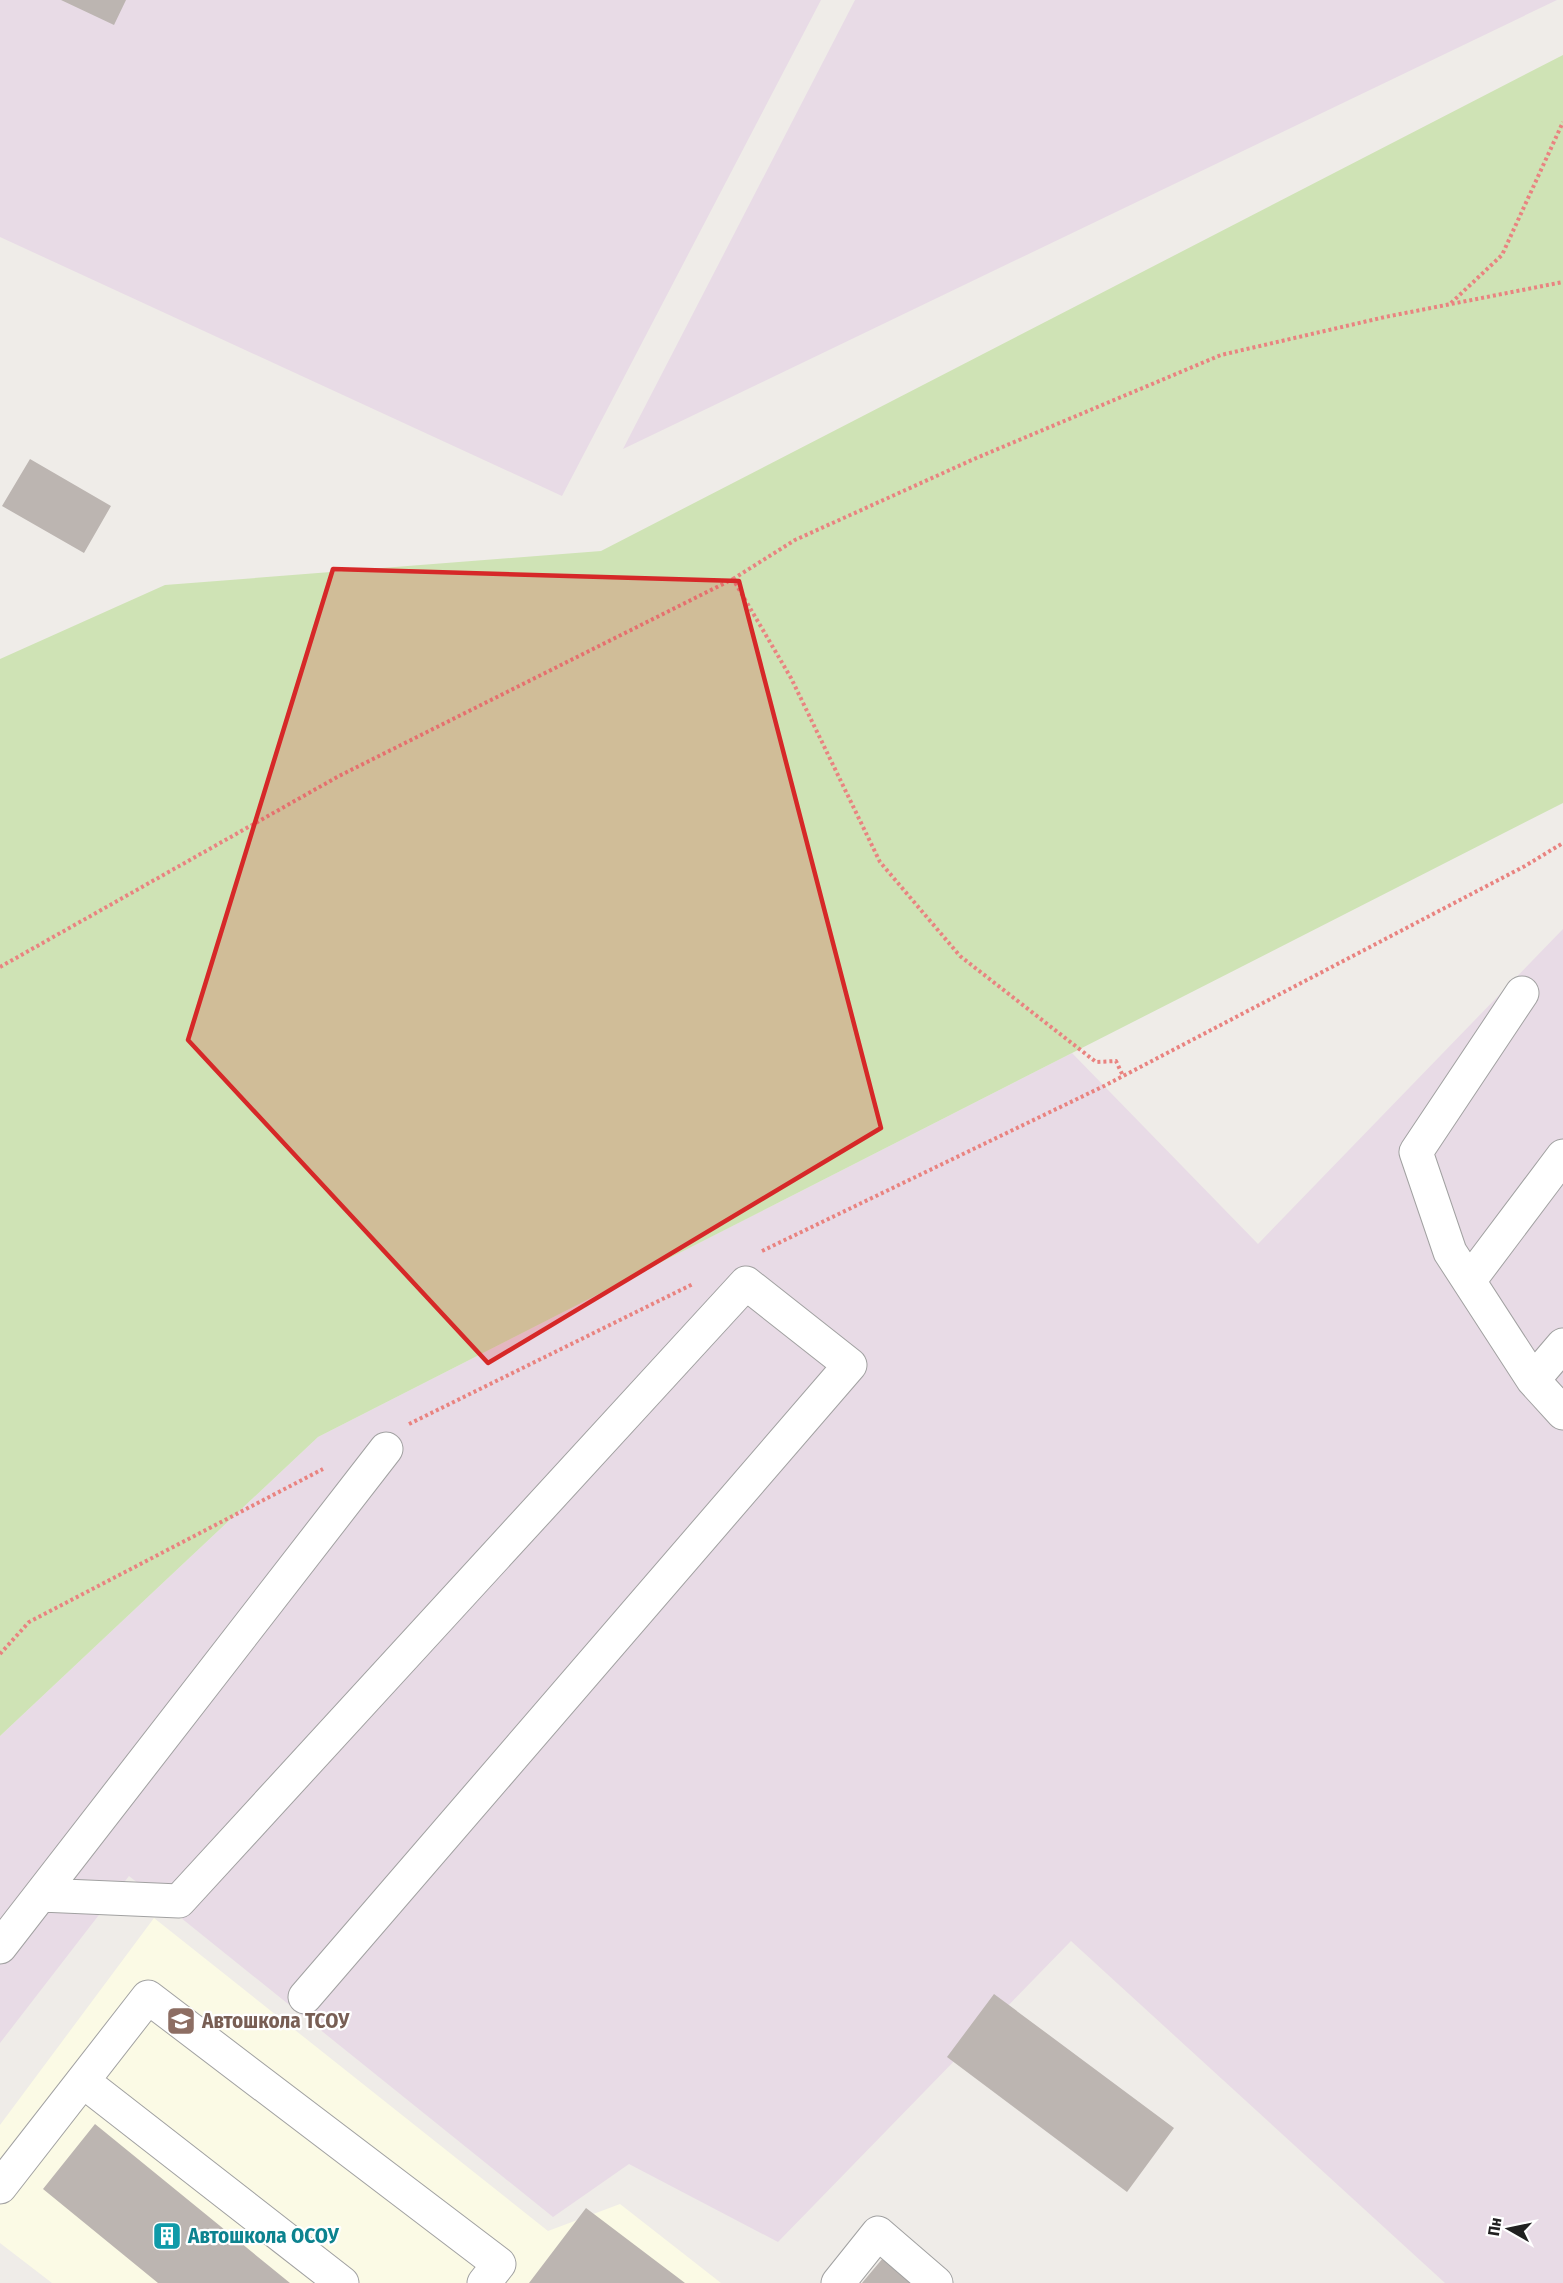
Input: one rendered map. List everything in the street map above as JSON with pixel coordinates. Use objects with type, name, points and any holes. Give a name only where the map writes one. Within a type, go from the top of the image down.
[{"type":"lane","points":[[1522,993],[1416,1152],[1450,1252],[1533,1380],[1563,1413]]},
{"type":"lane","points":[[1469,1281],[1563,1156]]},
{"type":"lane","points":[[41,1895],[179,1901],[746,1283],[850,1365],[305,1997]]},
{"type":"lane","points":[[1533,1380],[1563,1345]]},
{"type":"lane","points":[[0,1947],[393,1439]]},
{"type":"lane","points":[[0,2187],[148,1997],[499,2264],[484,2283]]},
{"type":"lane","points":[[84,2082],[342,2283]]},
{"type":"lane","points":[[838,2283],[878,2233],[936,2283]]},
{"type":"path","points":[[1450,304],[1502,255],[1563,122]]},
{"type":"path","points":[[0,967],[339,776],[733,579],[795,540],[974,459],[1221,355],[1450,304],[1563,282]]},
{"type":"path","points":[[733,579],[792,678],[880,862],[960,956],[1096,1062],[1116,1061],[1123,1076]]},
{"type":"path","points":[[752,1256],[1123,1076],[1525,866],[1563,843]]},
{"type":"path","points":[[393,1439],[496,1379],[699,1282]]},
{"type":"path","points":[[0,1654],[28,1622],[326,1467]]},
{"type":"highlighted area","points":[[333,569],[739,581],[881,1128],[488,1363],[188,1040]]},
{"type":"shaded area","points":[[0,0],[821,0],[562,496],[0,237]]},
{"type":"shaded area","points":[[855,0],[1557,0],[623,449]]},
{"type":"shaded area","points":[[1563,929],[1563,2283],[1445,2283],[1071,1941],[778,2242],[629,2164],[553,2217],[129,1876],[0,2043],[0,1736],[318,1437],[1072,1053],[1258,1244]]},
{"type":"shaded area","name":"Автошкола ТСОУ","points":[[154,1918],[548,2231],[620,2204],[721,2283],[52,2283],[0,2243],[0,2125]]},
{"type":"green space","points":[[1563,55],[1563,803],[318,1437],[0,1736],[0,659],[165,585],[601,551]]},
{"type":"building","points":[[61,0],[126,0],[114,25]]},
{"type":"building","points":[[30,459],[111,506],[84,553],[2,506]]},
{"type":"building","points":[[994,1994],[1174,2128],[1127,2192],[947,2057]]},
{"type":"building","name":"Автошкола ОСОУ","points":[[95,2124],[290,2283],[158,2283],[43,2189]]},
{"type":"building","points":[[586,2208],[685,2283],[529,2283]]},
{"type":"building","points":[[883,2258],[913,2283],[862,2283]]},
{"type":"place","name":"Автошкола ТСОУ","points":[[181,2021]]},
{"type":"place","name":"Автошкола ОСОУ","points":[[167,2236]]}]
